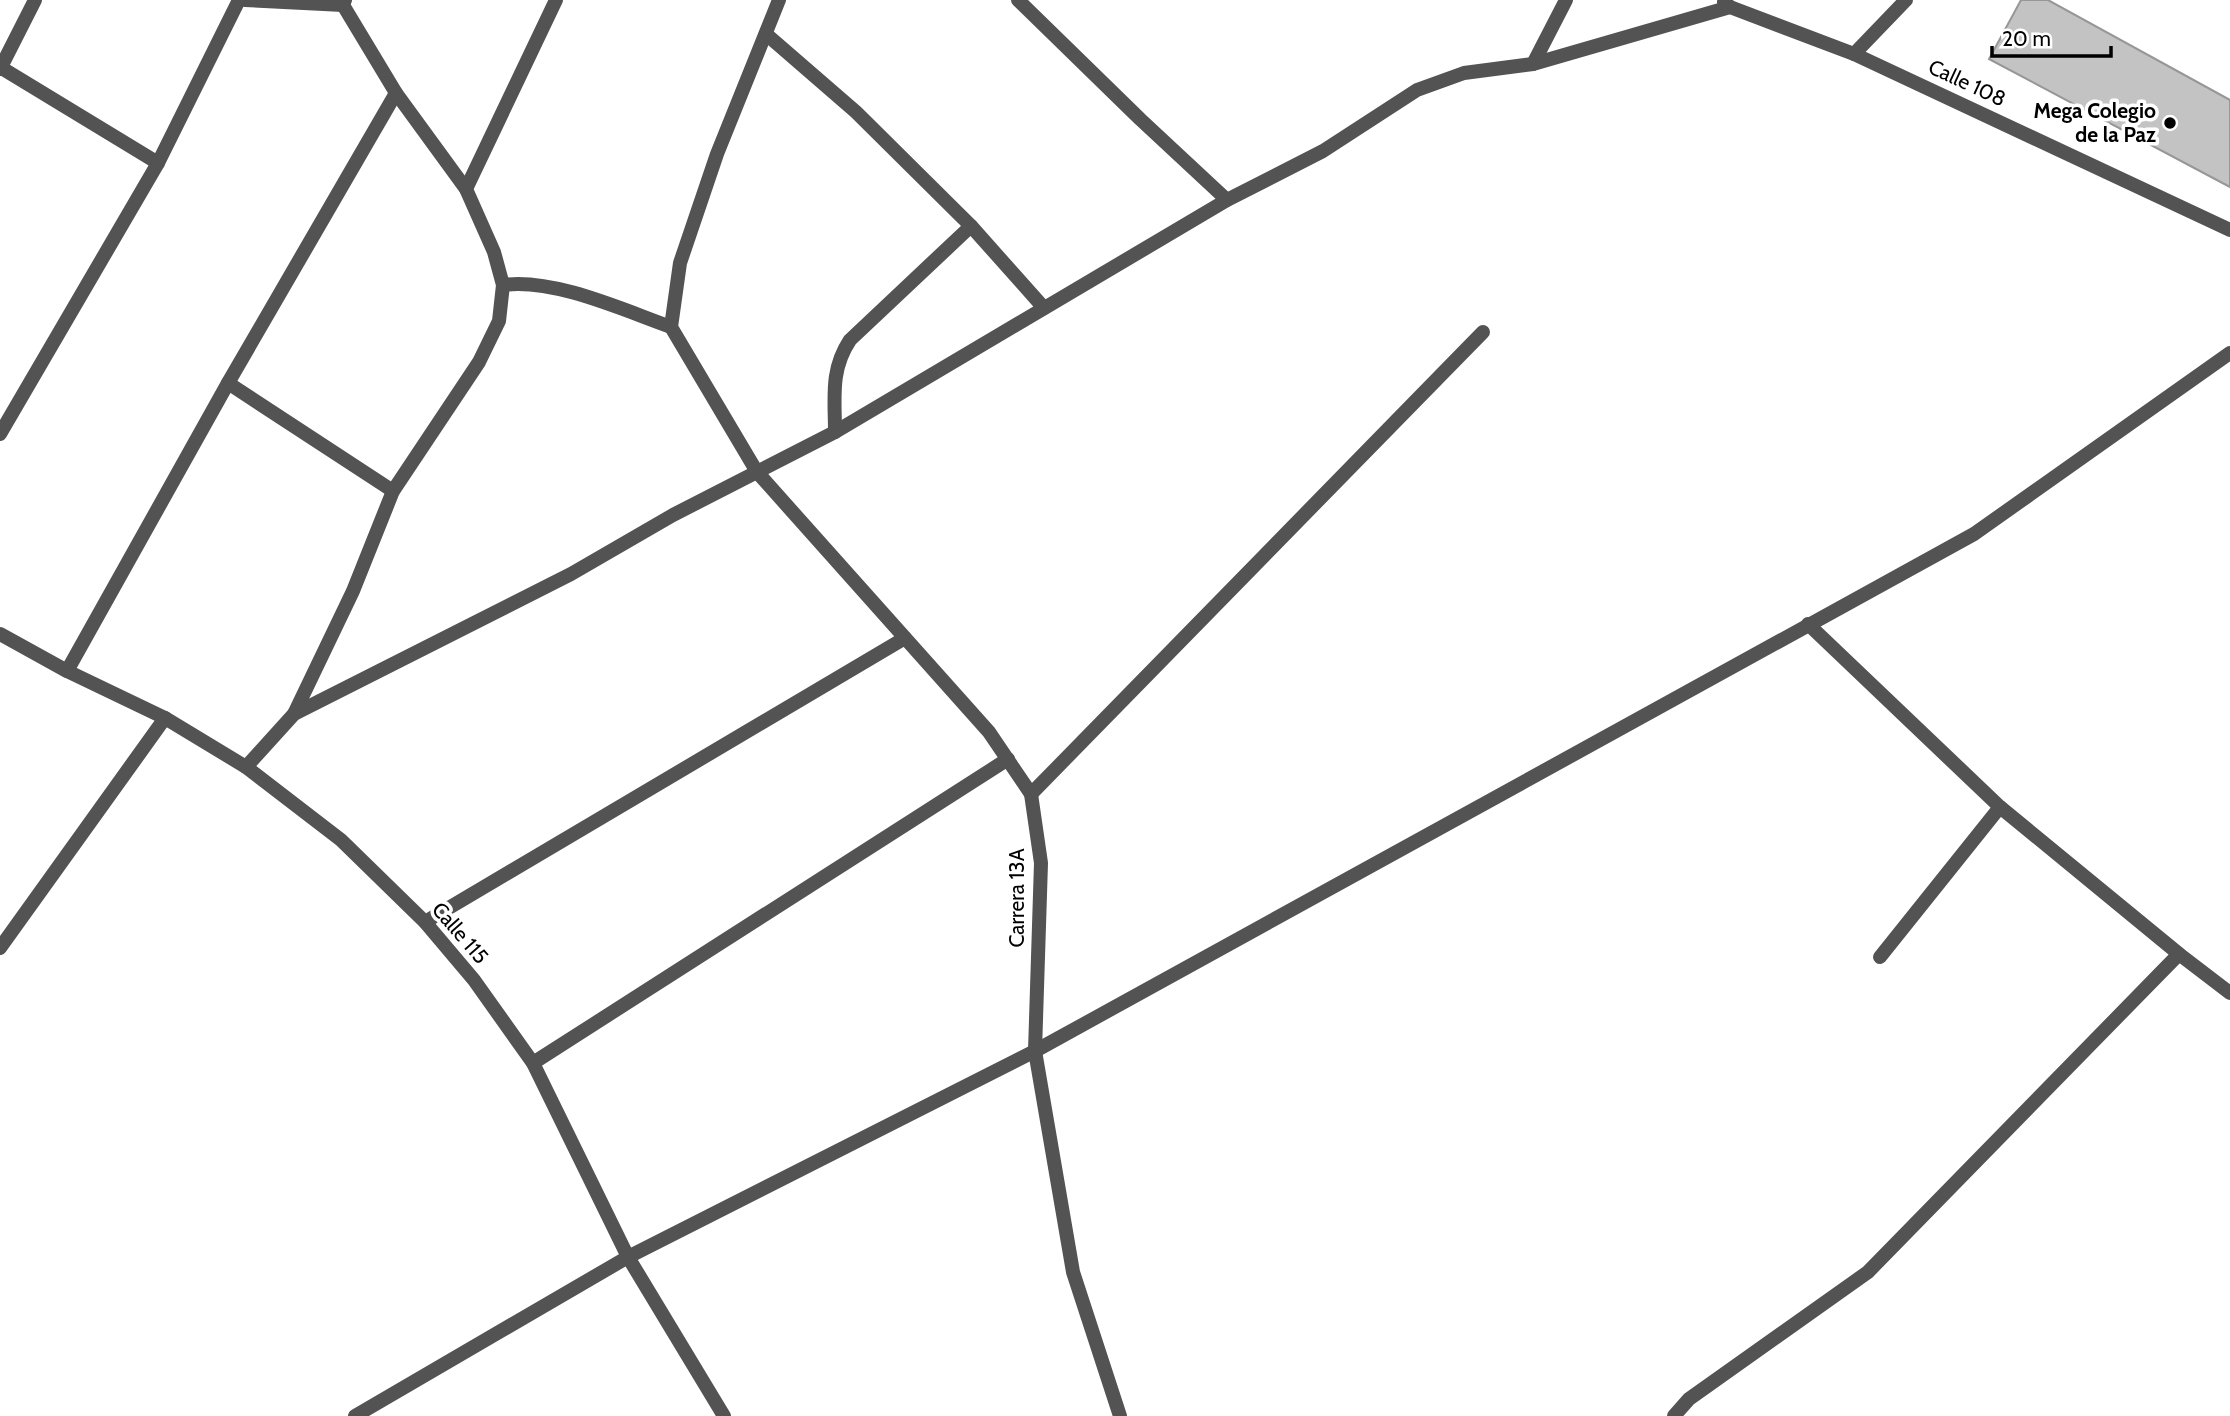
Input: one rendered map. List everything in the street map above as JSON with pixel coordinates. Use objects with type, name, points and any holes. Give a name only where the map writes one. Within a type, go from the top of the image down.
[{"type":"street","points":[[35,0],[0,68],[158,163]]},
{"type":"street","points":[[0,434],[158,163],[239,0]]},
{"type":"street","points":[[246,0],[343,2],[396,93],[466,189],[494,252],[503,285],[499,321],[479,362],[393,491],[353,591],[294,714],[246,767]]},
{"type":"street","points":[[466,189],[556,0]]},
{"type":"street","points":[[503,285],[523,282],[553,286],[671,327],[680,262],[717,154],[779,0]]},
{"type":"street","points":[[1018,0],[1227,200]]},
{"type":"street","points":[[1533,64],[1566,0]]},
{"type":"street","points":[[1854,54],[1906,0]]},
{"type":"street","points":[[294,714],[571,574],[673,515],[835,432],[1227,200],[1323,150],[1417,90],[1464,73],[1533,64],[1726,4]]},
{"type":"street","name":"Calle 108","points":[[1726,4],[1854,54],[2230,230]]},
{"type":"street","points":[[766,34],[856,112],[971,226],[1044,308]]},
{"type":"street","points":[[67,671],[228,383],[396,93]]},
{"type":"street","points":[[835,432],[835,373],[841,354],[850,340],[971,226]]},
{"type":"street","name":"Carrera 13A","points":[[671,327],[757,472],[989,732],[1031,794],[1041,863],[1035,1051],[1073,1272],[1120,1416]]},
{"type":"street","points":[[1031,794],[1483,332]]},
{"type":"street","points":[[355,1416],[628,1257],[1035,1051],[1975,534],[2230,353]]},
{"type":"street","points":[[228,383],[393,491]]},
{"type":"street","points":[[1808,624],[2000,807],[2230,993]]},
{"type":"street","name":"Calle 115","points":[[0,634],[67,671],[165,718],[246,767],[341,840],[425,922],[474,980],[533,1063],[628,1257],[724,1416]]},
{"type":"street","points":[[425,922],[905,638]]},
{"type":"street","points":[[0,948],[165,718]]},
{"type":"street","points":[[533,1063],[1008,759]]},
{"type":"street","points":[[1880,957],[2000,807]]},
{"type":"street","points":[[1674,1416],[1689,1399],[1868,1272],[2179,954]]},
{"type":"building","name":"Mega Colegio de la Paz","points":[[2021,0],[2048,0],[2230,100],[2230,187],[1989,59]]},
{"type":"place","name":"Mega Colegio de la Paz","points":[[2170,123]]}]
